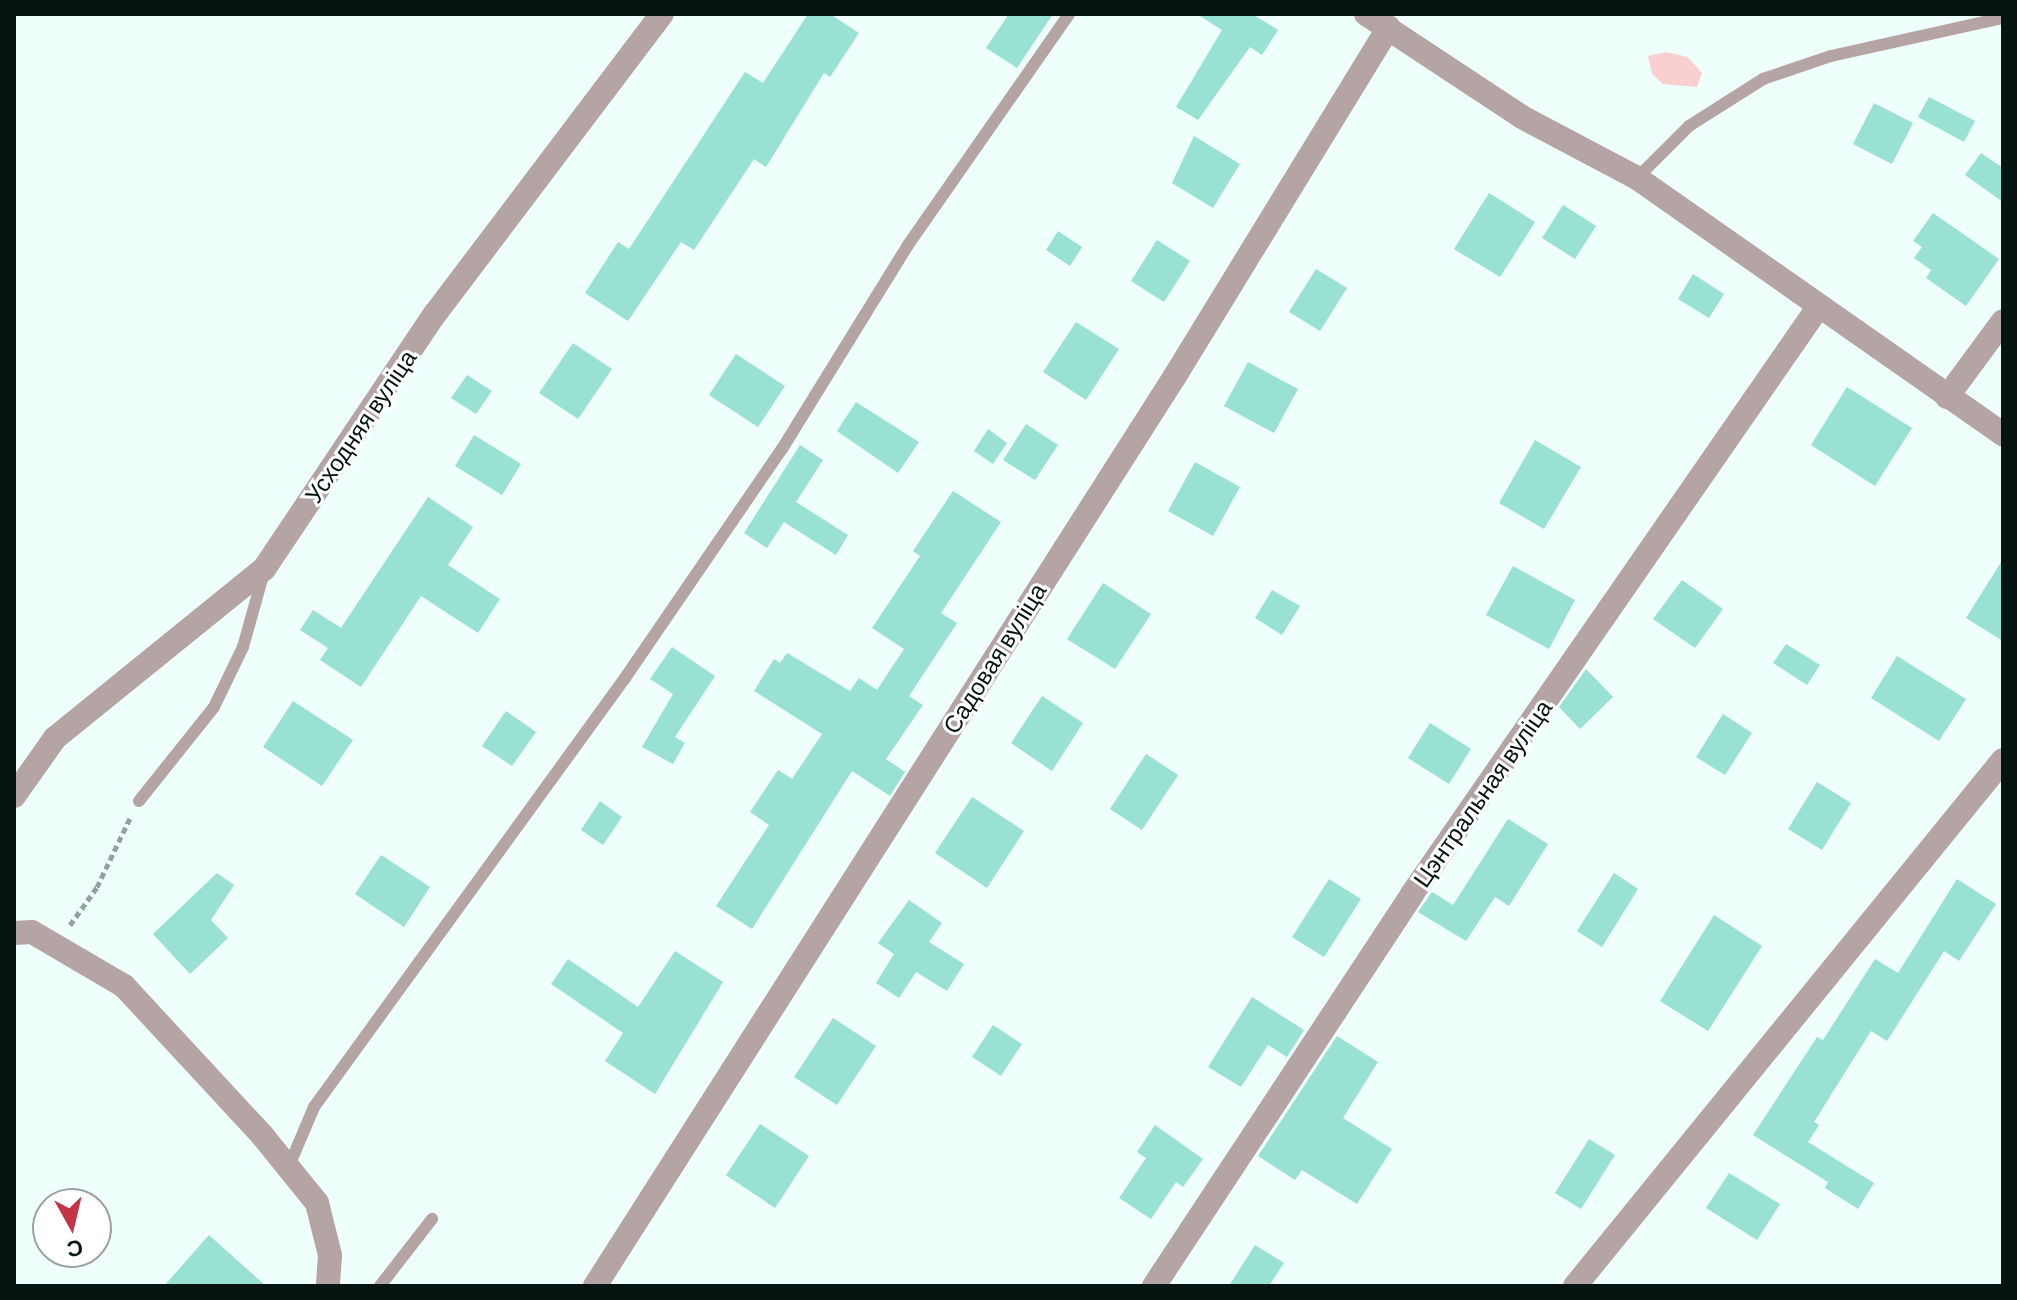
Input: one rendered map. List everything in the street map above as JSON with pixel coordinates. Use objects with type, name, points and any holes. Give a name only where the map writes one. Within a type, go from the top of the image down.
[{"type":"street","name":"Усходняя вуліца","points":[[14,796],[55,738],[264,569],[435,314],[662,14]]},
{"type":"street","points":[[1366,14],[1522,117],[1637,178],[2003,434]]},
{"type":"street","name":"Садовая вуліца","points":[[595,1286],[1175,376],[1389,27]]},
{"type":"street","name":"Цэнтральная вуліца","points":[[1154,1286],[1412,894],[1819,306]]},
{"type":"street","points":[[1947,397],[2003,321]]},
{"type":"street","points":[[1575,1286],[2003,760]]},
{"type":"street","points":[[14,933],[32,932],[124,986],[289,1166],[317,1203],[326,1226],[328,1286]]},
{"type":"lane","points":[[289,1166],[314,1107],[625,678],[782,449],[908,245],[1069,14]]},
{"type":"lane","points":[[1637,178],[1689,126],[1763,79],[1831,56],[2003,18]]},
{"type":"lane","points":[[139,801],[214,707],[243,647],[264,569]]},
{"type":"lane","points":[[380,1286],[432,1219]]},
{"type":"path","points":[[67,953],[71,920],[97,887],[139,801]]},
{"type":"shaded area","points":[[1666,52],[1688,57],[1702,73],[1697,87],[1663,84],[1652,74],[1648,56]]},
{"type":"building","points":[[808,14],[830,14],[859,33],[830,77],[824,73],[766,167],[754,159],[694,250],[681,242],[628,321],[585,293],[618,242],[629,249],[745,72],[763,83]]},
{"type":"building","points":[[1009,14],[1053,14],[1017,68],[986,48]]},
{"type":"building","points":[[1197,14],[1252,14],[1278,30],[1262,55],[1250,47],[1198,120],[1176,107],[1222,30]]},
{"type":"building","points":[[1929,97],[1975,121],[1964,142],[1918,117]]},
{"type":"building","points":[[1874,103],[1913,123],[1892,164],[1853,144]]},
{"type":"building","points":[[1194,136],[1240,164],[1213,208],[1172,183]]},
{"type":"building","points":[[1981,153],[2003,168],[2003,202],[1965,175]]},
{"type":"building","points":[[1489,193],[1535,222],[1500,277],[1454,249]]},
{"type":"building","points":[[1563,205],[1596,226],[1575,259],[1542,238]]},
{"type":"building","points":[[1933,213],[1999,259],[1966,306],[1926,278],[1931,270],[1914,258],[1922,247],[1913,241]]},
{"type":"building","points":[[1058,231],[1082,247],[1070,266],[1046,250]]},
{"type":"building","points":[[1157,240],[1190,261],[1164,302],[1131,281]]},
{"type":"building","points":[[1316,269],[1347,288],[1320,331],[1289,312]]},
{"type":"building","points":[[1693,274],[1724,294],[1709,318],[1678,299]]},
{"type":"building","points":[[1076,322],[1119,349],[1086,400],[1043,372]]},
{"type":"building","points":[[573,343],[612,369],[578,419],[539,393]]},
{"type":"building","points":[[736,354],[785,386],[758,427],[709,395]]},
{"type":"building","points":[[1248,362],[1298,389],[1274,433],[1224,406]]},
{"type":"building","points":[[467,375],[492,391],[476,414],[451,398]]},
{"type":"building","points":[[1847,387],[1912,428],[1875,486],[1811,445]]},
{"type":"building","points":[[856,402],[919,442],[898,473],[837,431]]},
{"type":"building","points":[[1026,424],[1058,445],[1035,480],[1003,460]]},
{"type":"building","points":[[988,429],[1007,443],[993,464],[974,451]]},
{"type":"building","points":[[474,435],[521,464],[502,495],[455,466]]},
{"type":"building","points":[[1535,440],[1581,467],[1544,529],[1499,503]]},
{"type":"building","points":[[800,445],[823,460],[796,502],[848,535],[836,555],[784,522],[767,548],[744,533]]},
{"type":"building","points":[[1195,462],[1240,487],[1213,536],[1168,511]]},
{"type":"building","points":[[953,491],[1001,522],[941,613],[957,623],[909,696],[923,705],[886,759],[905,772],[890,796],[852,771],[752,929],[716,906],[769,825],[750,812],[778,770],[792,779],[822,734],[754,691],[774,659],[780,663],[787,653],[850,691],[859,678],[877,690],[904,649],[872,628],[920,556],[913,551]]},
{"type":"building","points":[[428,497],[473,527],[448,565],[500,599],[478,633],[421,596],[361,687],[320,660],[328,648],[300,630],[313,610],[341,628]]},
{"type":"building","points":[[2003,559],[2003,641],[1966,618]]},
{"type":"building","points":[[1513,566],[1575,600],[1549,649],[1486,615]]},
{"type":"building","points":[[1682,580],[1723,609],[1695,648],[1653,619]]},
{"type":"building","points":[[1103,583],[1151,614],[1115,669],[1067,639]]},
{"type":"building","points":[[1272,590],[1300,606],[1282,635],[1255,618]]},
{"type":"building","points":[[1786,644],[1820,665],[1807,685],[1773,663]]},
{"type":"building","points":[[672,647],[715,676],[675,737],[685,743],[673,764],[642,747],[673,694],[650,679]]},
{"type":"building","points":[[1897,656],[1966,699],[1939,741],[1871,698]]},
{"type":"building","points":[[1586,669],[1613,697],[1580,729],[1559,707]]},
{"type":"building","points":[[1042,696],[1083,723],[1052,771],[1011,743]]},
{"type":"building","points":[[293,701],[353,740],[322,786],[263,747]]},
{"type":"building","points":[[506,711],[536,732],[512,766],[482,746]]},
{"type":"building","points":[[1723,714],[1752,733],[1725,775],[1696,757]]},
{"type":"building","points":[[1430,723],[1471,749],[1449,784],[1408,758]]},
{"type":"building","points":[[1146,754],[1178,775],[1142,830],[1110,809]]},
{"type":"building","points":[[1817,782],[1851,803],[1822,850],[1788,829]]},
{"type":"building","points":[[972,797],[1024,831],[987,888],[935,853]]},
{"type":"building","points":[[600,801],[622,817],[603,845],[581,830]]},
{"type":"building","points":[[1508,819],[1548,844],[1509,906],[1495,897],[1466,941],[1418,912],[1432,892],[1453,905]]},
{"type":"building","points":[[381,855],[430,887],[404,927],[355,894]]},
{"type":"building","points":[[217,873],[234,885],[211,920],[228,938],[190,974],[153,934]]},
{"type":"building","points":[[1614,873],[1638,889],[1602,947],[1577,931]]},
{"type":"building","points":[[1329,879],[1361,899],[1324,957],[1292,937]]},
{"type":"building","points":[[1957,879],[1996,904],[1959,961],[1944,951],[1887,1041],[1871,1031],[1814,1122],[1819,1125],[1808,1142],[1874,1183],[1858,1209],[1825,1188],[1828,1182],[1753,1135],[1817,1037],[1823,1040],[1875,959],[1898,973]]},
{"type":"building","points":[[909,900],[942,923],[929,942],[964,964],[947,991],[916,972],[899,998],[876,983],[894,954],[878,943]]},
{"type":"building","points":[[1714,915],[1762,946],[1708,1031],[1660,1001]]},
{"type":"building","points":[[675,951],[723,982],[655,1094],[605,1061],[623,1033],[551,984],[568,959],[638,1007]]},
{"type":"building","points":[[1252,997],[1304,1030],[1287,1057],[1268,1045],[1241,1087],[1208,1067]]},
{"type":"building","points":[[833,1018],[876,1046],[837,1105],[794,1077]]},
{"type":"building","points":[[993,1025],[1022,1044],[1001,1076],[972,1057]]},
{"type":"building","points":[[1337,1036],[1378,1062],[1343,1118],[1392,1149],[1357,1204],[1302,1170],[1295,1180],[1258,1156]]},
{"type":"building","points":[[760,1124],[809,1156],[775,1208],[726,1175]]},
{"type":"building","points":[[1155,1125],[1203,1159],[1183,1187],[1176,1182],[1151,1219],[1119,1198],[1146,1158],[1137,1152]]},
{"type":"building","points":[[1589,1139],[1615,1155],[1581,1209],[1555,1193]]},
{"type":"building","points":[[1729,1173],[1780,1204],[1757,1240],[1706,1208]]},
{"type":"building","points":[[209,1235],[266,1286],[164,1286]]},
{"type":"building","points":[[1255,1245],[1284,1263],[1269,1286],[1229,1286]]}]
